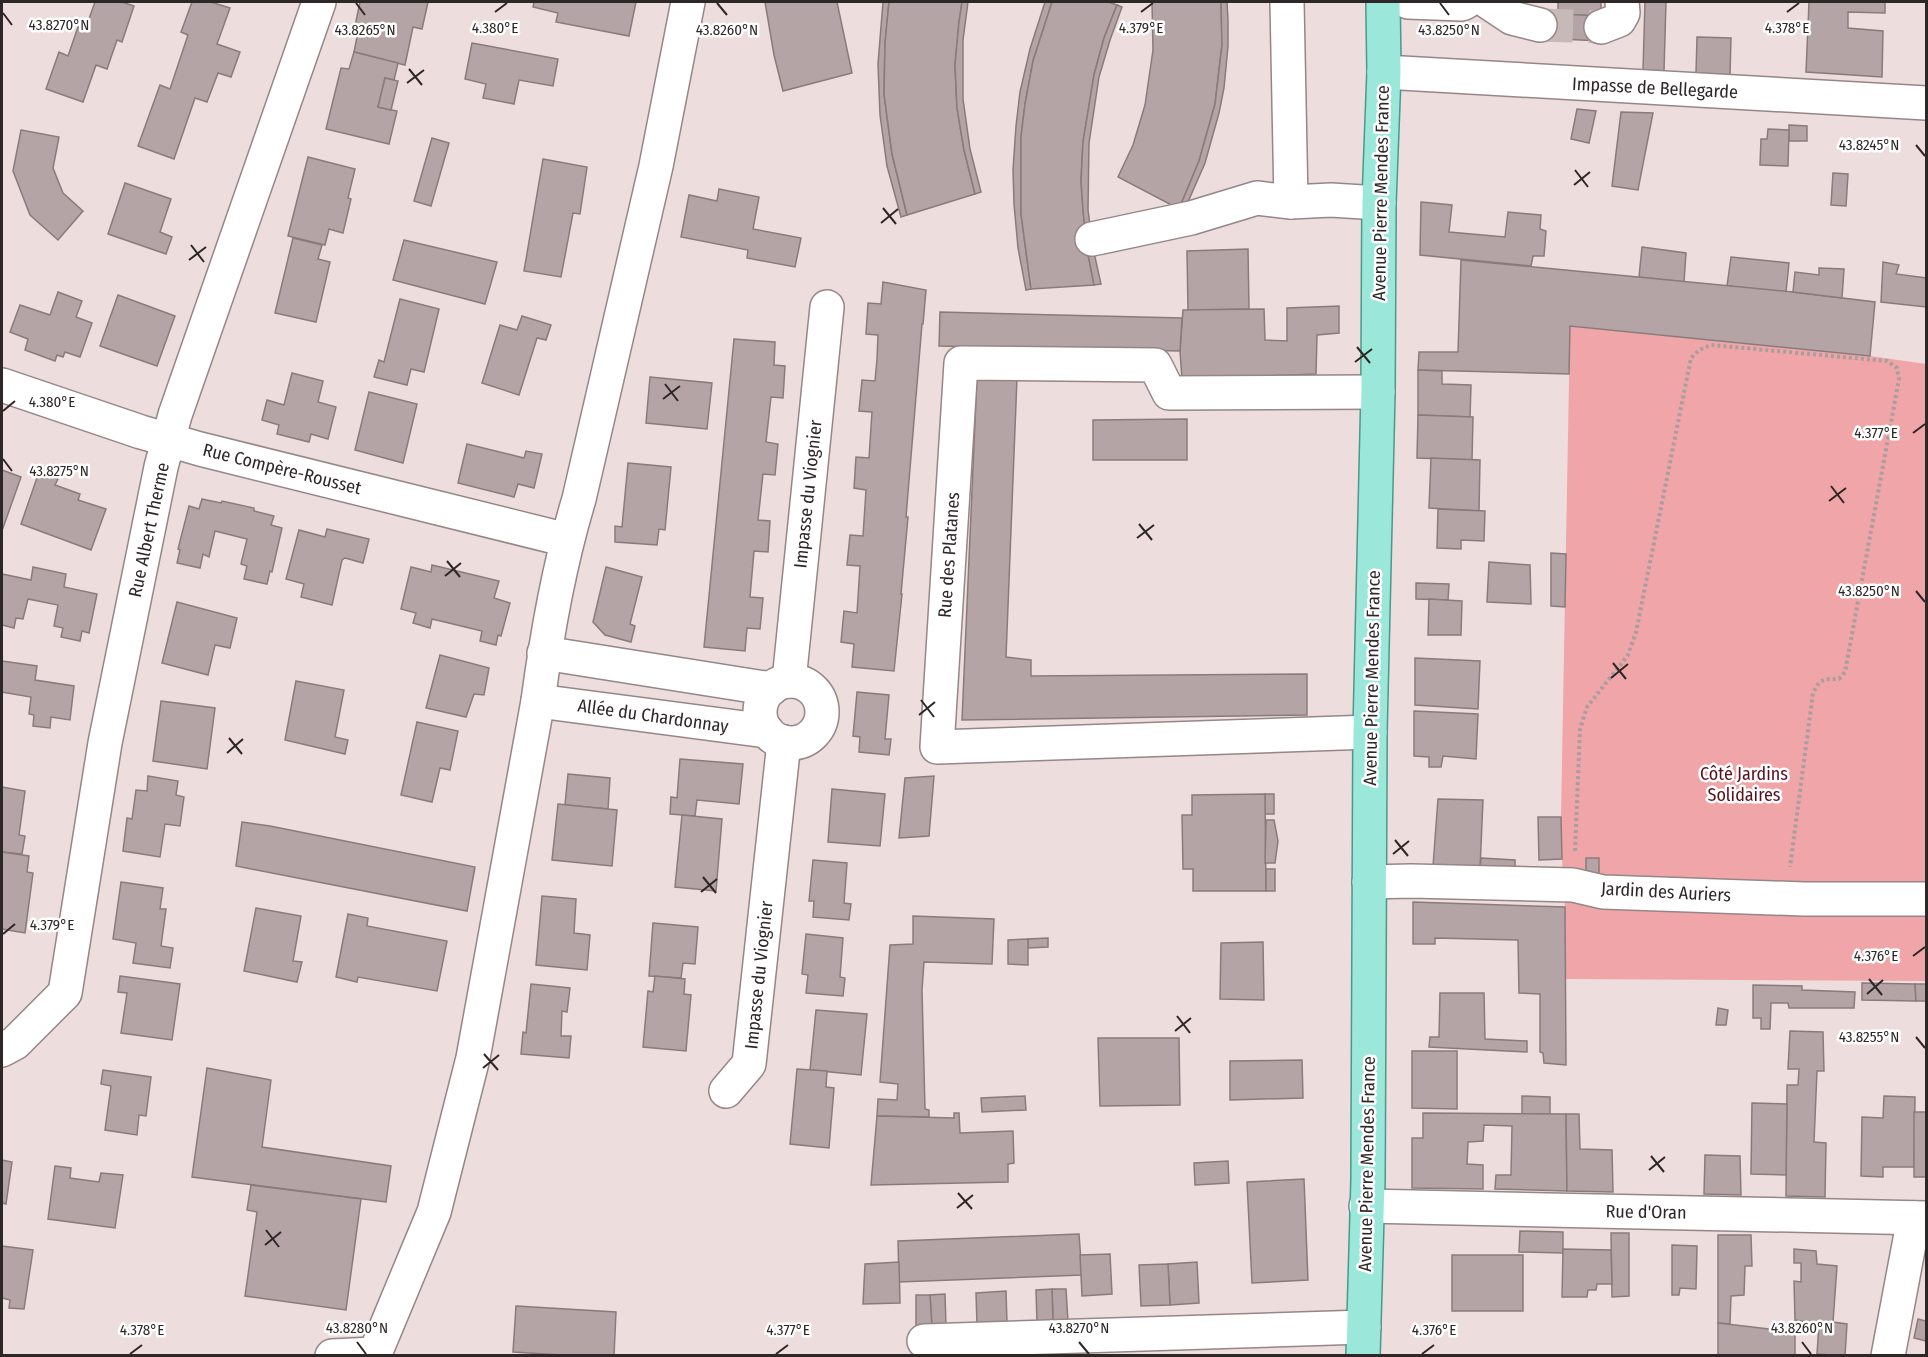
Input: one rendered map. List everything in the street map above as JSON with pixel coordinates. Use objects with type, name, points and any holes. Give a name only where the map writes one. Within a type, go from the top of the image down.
[{"type":"main road","name":"Avenue Pierre Mendes France","points":[[1363,1341],[1370,732],[1378,392],[1379,203],[1384,72],[1383,2]]},
{"type":"street","name":"Rue Albert Therme","points":[[2,1050],[15,1043],[65,993],[105,743],[161,467],[176,414],[319,2]]},
{"type":"street","points":[[332,1356],[374,1355],[434,1212],[473,1058],[538,701],[544,653],[567,540],[579,499],[657,166],[688,2]]},
{"type":"street","points":[[1287,2],[1292,202]]},
{"type":"street","points":[[1408,2],[1462,4],[1466,2]]},
{"type":"street","points":[[1488,2],[1512,18],[1540,25]]},
{"type":"street","points":[[1601,27],[1619,21],[1623,13],[1622,2]]},
{"type":"street","name":"Impasse de Bellegarde","points":[[1384,72],[1926,103]]},
{"type":"street","points":[[1092,239],[1191,218],[1257,198],[1292,202],[1331,200],[1379,203]]},
{"type":"street","name":"Impasse du Viognier","points":[[780,685],[827,307]]},
{"type":"street","name":"Rue des Platanes","points":[[1370,732],[937,747],[961,363],[1155,365],[1169,393],[1378,392]]},
{"type":"street","name":"Rue Compère-Rousset","points":[[2,386],[169,440],[567,540]]},
{"type":"street","name":"Allée du Chardonnay","points":[[538,701],[775,737],[795,743],[813,734],[819,725],[821,715],[821,704],[816,695],[809,687],[799,682],[780,685],[544,653]]},
{"type":"street","points":[[775,737],[762,723],[760,714],[764,696],[780,685]]},
{"type":"street","name":"Impasse du Viognier","points":[[726,1091],[749,1064],[775,737]]},
{"type":"street","name":"Jardin des Auriers","points":[[1370,882],[1410,880],[1574,885],[1603,892],[1926,899]]},
{"type":"street","name":"Rue d'Oran","points":[[1366,1206],[1920,1218]]},
{"type":"street","points":[[1888,1356],[1920,1218]]},
{"type":"street","points":[[924,1341],[1363,1341]]},
{"type":"path","points":[[1574,885],[1580,729],[1587,707],[1628,656],[1636,632],[1690,358],[1699,350],[1711,345],[1887,362],[1897,368],[1899,379],[1845,672],[1839,679],[1825,679],[1818,683],[1814,693],[1786,897]]},
{"type":"green space","name":"Côté Jardins Solidaires","points":[[1570,326],[1870,356],[1926,364],[1926,981],[1566,979],[1561,817]]},
{"type":"building","points":[[95,2],[122,2],[134,6],[122,42],[117,40],[107,69],[96,65],[83,102],[46,89],[59,52],[68,56],[78,27],[85,30]]},
{"type":"building","points":[[192,2],[211,2],[230,8],[217,44],[240,52],[231,77],[218,73],[207,102],[195,98],[174,159],[138,146],[160,85],[170,89],[188,35],[181,32]]},
{"type":"building","points":[[360,2],[428,2],[422,29],[413,27],[405,65],[354,52],[359,27],[355,26]]},
{"type":"building","points":[[534,2],[636,2],[629,36],[556,22],[558,13],[533,7]]},
{"type":"building","points":[[765,2],[837,2],[852,73],[783,91]]},
{"type":"building","points":[[883,2],[889,2],[884,94],[892,154],[907,215],[901,217],[887,166],[880,115],[878,64]]},
{"type":"building","points":[[889,2],[962,2],[955,65],[957,108],[975,194],[907,215],[892,154],[884,94]]},
{"type":"building","points":[[962,2],[968,2],[963,40],[963,99],[970,149],[981,192],[975,194],[957,108],[955,65]]},
{"type":"building","points":[[1045,2],[1052,2],[1033,61],[1021,137],[1021,214],[1031,289],[1026,290],[1018,248],[1013,170],[1020,92],[1030,49]]},
{"type":"building","points":[[1052,2],[1108,2],[1117,5],[1104,38],[1094,75],[1083,142],[1081,181],[1083,210],[1094,285],[1031,289],[1021,214],[1021,137],[1033,61]]},
{"type":"building","points":[[1152,2],[1221,2],[1222,45],[1215,104],[1199,161],[1179,209],[1118,177],[1133,145],[1145,105],[1153,50]]},
{"type":"building","points":[[1221,2],[1227,2],[1228,20],[1224,88],[1205,163],[1184,211],[1179,209],[1199,161],[1215,104],[1222,45]]},
{"type":"building","points":[[1558,2],[1601,2],[1601,16],[1558,15]]},
{"type":"building","points":[[1645,2],[1666,2],[1664,71],[1643,70]]},
{"type":"building","points":[[1809,2],[1885,2],[1885,13],[1848,12],[1848,28],[1883,31],[1882,77],[1806,72]]},
{"type":"building","points":[[1117,5],[1122,7],[1099,77],[1089,143],[1088,210],[1101,284],[1094,285],[1083,210],[1081,181],[1083,142],[1094,75],[1104,38]]},
{"type":"building","points":[[1540,13],[1601,16],[1601,41],[1539,38]]},
{"type":"building","points":[[1697,37],[1731,38],[1730,75],[1696,73]]},
{"type":"building","points":[[472,43],[558,59],[553,86],[519,80],[514,104],[483,98],[486,84],[465,79]]},
{"type":"building","points":[[354,52],[398,63],[394,80],[385,78],[378,107],[397,111],[389,144],[326,129],[341,68],[349,69]]},
{"type":"building","points":[[385,78],[398,81],[391,110],[378,107]]},
{"type":"building","points":[[1577,109],[1596,111],[1589,143],[1571,139]]},
{"type":"building","points":[[1621,112],[1653,113],[1638,190],[1612,186]]},
{"type":"building","points":[[1789,125],[1807,126],[1807,141],[1789,141]]},
{"type":"building","points":[[1768,129],[1789,130],[1788,166],[1760,165],[1761,139],[1767,139]]},
{"type":"building","points":[[21,130],[59,137],[53,168],[63,193],[83,211],[58,240],[30,215],[13,171]]},
{"type":"building","points":[[432,138],[449,143],[431,206],[414,201]]},
{"type":"building","points":[[308,157],[355,169],[343,233],[329,229],[325,245],[288,236]]},
{"type":"building","points":[[543,159],[587,167],[580,214],[573,213],[561,277],[524,271]]},
{"type":"building","points":[[1833,173],[1848,174],[1846,206],[1831,205]]},
{"type":"building","points":[[125,183],[171,199],[160,232],[172,237],[166,254],[108,234]]},
{"type":"building","points":[[719,189],[759,197],[753,229],[801,238],[795,267],[747,258],[748,250],[681,237],[689,195],[717,201]]},
{"type":"building","points":[[1421,202],[1452,205],[1449,232],[1505,237],[1508,212],[1541,215],[1540,229],[1546,231],[1544,256],[1533,256],[1531,266],[1420,255]]},
{"type":"building","points":[[293,238],[322,245],[318,259],[330,262],[316,322],[275,313]]},
{"type":"building","points":[[404,240],[497,262],[485,304],[393,280]]},
{"type":"building","points":[[1642,247],[1686,253],[1684,282],[1639,277]]},
{"type":"building","points":[[1248,249],[1249,309],[1188,310],[1187,251]]},
{"type":"building","points":[[1731,257],[1789,263],[1786,292],[1727,286]]},
{"type":"building","points":[[1461,260],[1875,302],[1870,356],[1570,326],[1569,374],[1418,370],[1419,352],[1458,352]]},
{"type":"building","points":[[1883,262],[1899,265],[1896,274],[1926,278],[1926,307],[1881,302]]},
{"type":"building","points":[[1819,268],[1844,269],[1842,298],[1793,292],[1795,272],[1819,275]]},
{"type":"building","points":[[883,282],[926,290],[894,671],[852,667],[854,644],[841,642],[844,611],[857,613],[860,566],[847,565],[850,535],[863,536],[866,490],[854,488],[856,457],[869,458],[872,412],[859,411],[862,380],[875,381],[877,359],[878,335],[866,334],[868,303],[881,304]]},
{"type":"building","points":[[58,292],[82,301],[76,317],[92,323],[80,357],[65,352],[63,357],[57,355],[55,361],[25,350],[28,339],[10,332],[20,305],[50,315]]},
{"type":"building","points":[[118,295],[175,316],[157,366],[100,346]]},
{"type":"building","points":[[400,299],[439,309],[424,372],[411,369],[407,385],[374,377],[379,360],[384,362]]},
{"type":"building","points":[[1339,306],[1339,333],[1317,335],[1316,374],[1182,379],[1180,351],[1183,310],[1264,309],[1265,340],[1287,341],[1287,308]]},
{"type":"building","points":[[940,312],[1182,318],[1180,351],[939,346]]},
{"type":"building","points":[[522,316],[551,325],[546,340],[537,338],[519,395],[482,383],[500,325],[517,330]]},
{"type":"building","points":[[734,339],[775,342],[774,365],[785,366],[783,398],[771,397],[766,442],[778,444],[775,475],[763,474],[758,520],[770,521],[768,552],[754,551],[750,597],[763,598],[760,629],[747,628],[745,651],[704,647]]},
{"type":"building","points":[[1418,370],[1442,371],[1442,384],[1471,385],[1470,417],[1418,415]]},
{"type":"building","points":[[292,373],[323,381],[318,402],[336,407],[328,439],[311,434],[309,442],[277,434],[279,425],[262,420],[267,400],[284,405]]},
{"type":"building","points":[[977,376],[1017,378],[1006,657],[1031,660],[1031,676],[1307,674],[1307,715],[962,720]]},
{"type":"building","points":[[650,377],[712,383],[707,429],[646,423]]},
{"type":"building","points":[[369,392],[417,404],[403,463],[355,450]]},
{"type":"building","points":[[1418,415],[1473,417],[1472,460],[1417,458]]},
{"type":"building","points":[[1187,419],[1187,460],[1093,460],[1093,420]]},
{"type":"building","points":[[467,444],[524,458],[526,451],[542,454],[534,488],[518,484],[514,497],[458,483]]},
{"type":"building","points":[[1431,458],[1480,460],[1479,511],[1429,508]]},
{"type":"building","points":[[628,463],[671,467],[665,530],[659,529],[657,545],[615,542],[615,526],[622,527]]},
{"type":"building","points":[[2,470],[21,477],[3,528],[2,527]]},
{"type":"building","points":[[39,472],[58,479],[55,485],[80,494],[78,500],[106,509],[91,550],[21,524]]},
{"type":"building","points":[[202,499],[254,508],[254,511],[274,516],[271,525],[282,528],[267,584],[244,579],[247,566],[241,564],[247,539],[215,531],[209,557],[203,554],[200,568],[177,563],[180,550],[178,549],[189,506],[199,509]]},
{"type":"building","points":[[1438,509],[1485,511],[1484,541],[1461,540],[1461,549],[1437,548]]},
{"type":"building","points":[[327,529],[369,539],[363,563],[345,558],[342,560],[332,605],[301,597],[304,584],[286,579],[299,530],[325,537]]},
{"type":"building","points":[[1551,553],[1566,554],[1565,607],[1551,606]]},
{"type":"building","points":[[1489,562],[1530,565],[1531,604],[1487,602]]},
{"type":"building","points":[[432,565],[499,581],[494,598],[510,603],[501,636],[498,635],[496,645],[480,641],[482,631],[432,619],[430,628],[413,623],[416,613],[401,609],[411,567],[431,572]]},
{"type":"building","points":[[33,567],[66,574],[64,587],[97,594],[89,633],[82,631],[80,641],[61,637],[63,628],[54,626],[58,605],[28,599],[23,619],[16,618],[14,628],[2,625],[2,574],[31,580]]},
{"type":"building","points":[[606,567],[642,577],[630,624],[635,626],[631,642],[605,635],[593,622]]},
{"type":"building","points":[[1416,583],[1449,584],[1448,600],[1416,599]]},
{"type":"building","points":[[1429,599],[1462,601],[1461,635],[1428,635]]},
{"type":"building","points":[[177,602],[237,618],[230,648],[215,645],[208,675],[162,663]]},
{"type":"building","points":[[440,655],[489,668],[484,695],[474,694],[466,717],[426,708]]},
{"type":"building","points":[[1415,658],[1480,661],[1478,709],[1415,705]]},
{"type":"building","points":[[2,661],[37,666],[35,680],[74,686],[70,720],[51,717],[50,728],[33,726],[34,715],[29,714],[31,697],[2,692]]},
{"type":"building","points":[[296,681],[344,690],[335,737],[348,740],[345,754],[285,740]]},
{"type":"building","points":[[857,692],[889,695],[885,739],[891,739],[889,755],[859,752],[860,737],[853,736]]},
{"type":"building","points":[[161,701],[215,708],[207,769],[153,761]]},
{"type":"building","points":[[1414,711],[1478,714],[1476,759],[1443,756],[1441,767],[1429,767],[1429,757],[1414,756]]},
{"type":"building","points":[[417,722],[458,731],[450,770],[440,768],[432,802],[401,795]]},
{"type":"building","points":[[680,759],[743,764],[739,804],[697,800],[695,816],[670,814],[671,797],[677,798]]},
{"type":"building","points":[[568,774],[610,778],[608,809],[565,805]]},
{"type":"building","points":[[148,776],[178,781],[176,795],[184,797],[180,826],[165,824],[160,857],[123,851],[127,818],[132,819],[136,790],[147,791]]},
{"type":"building","points":[[934,776],[929,836],[899,838],[905,778]]},
{"type":"building","points":[[2,787],[25,791],[19,835],[25,836],[22,854],[2,852]]},
{"type":"building","points":[[832,789],[885,794],[880,846],[828,842]]},
{"type":"building","points":[[1265,794],[1274,794],[1274,814],[1265,814]]},
{"type":"building","points":[[1265,794],[1266,891],[1193,891],[1193,869],[1183,869],[1182,815],[1192,815],[1192,795]]},
{"type":"building","points":[[1438,799],[1483,800],[1480,869],[1433,866]]},
{"type":"building","points":[[558,804],[617,810],[612,866],[552,860]]},
{"type":"building","points":[[682,815],[722,819],[716,891],[675,887]]},
{"type":"building","points":[[1538,817],[1561,817],[1562,859],[1539,860]]},
{"type":"building","points":[[1266,820],[1274,820],[1278,841],[1275,863],[1265,863]]},
{"type":"building","points":[[242,822],[475,867],[467,911],[236,866]]},
{"type":"building","points":[[2,852],[29,856],[27,872],[33,873],[25,933],[2,929]]},
{"type":"building","points":[[1481,858],[1515,860],[1515,871],[1480,869]]},
{"type":"building","points":[[1586,858],[1599,858],[1599,879],[1586,880]]},
{"type":"building","points":[[813,860],[847,863],[844,903],[851,904],[849,920],[813,917],[814,901],[809,901]]},
{"type":"building","points":[[1266,869],[1275,869],[1275,891],[1266,891]]},
{"type":"building","points":[[121,882],[163,888],[160,909],[166,909],[161,946],[173,948],[170,968],[133,963],[136,943],[113,939]]},
{"type":"building","points":[[542,896],[576,899],[574,933],[590,935],[587,970],[536,965]]},
{"type":"building","points":[[1413,902],[1565,907],[1566,1065],[1544,1063],[1543,1053],[1540,1052],[1540,994],[1519,993],[1518,940],[1435,938],[1435,944],[1413,944]]},
{"type":"building","points":[[256,908],[301,916],[293,961],[302,962],[297,982],[244,971]]},
{"type":"building","points":[[348,914],[368,918],[367,926],[447,941],[437,991],[358,977],[357,982],[336,977]]},
{"type":"building","points":[[913,916],[994,919],[992,964],[924,962],[922,990],[925,1109],[929,1110],[929,1117],[877,1116],[878,1099],[897,1100],[898,1084],[880,1082],[890,945],[913,944]]},
{"type":"building","points":[[653,923],[698,927],[695,964],[683,963],[681,978],[649,976]]},
{"type":"building","points":[[806,934],[843,938],[840,977],[845,978],[843,996],[806,993],[808,975],[802,974]]},
{"type":"building","points":[[1048,938],[1048,947],[1028,948],[1028,939]]},
{"type":"building","points":[[1028,939],[1028,965],[1008,964],[1008,940]]},
{"type":"building","points":[[1263,942],[1264,1000],[1220,999],[1221,943]]},
{"type":"building","points":[[120,976],[180,984],[172,1040],[121,1033],[127,993],[118,992]]},
{"type":"building","points":[[655,976],[685,979],[684,994],[691,995],[686,1051],[643,1047],[648,991],[653,992]]},
{"type":"building","points":[[1862,983],[1915,984],[1916,1001],[1862,1000]]},
{"type":"building","points":[[531,984],[570,988],[567,1012],[562,1011],[561,1036],[571,1036],[569,1058],[521,1054],[523,1032],[526,1033]]},
{"type":"building","points":[[1915,984],[1926,984],[1926,1001],[1916,1001]]},
{"type":"building","points":[[1753,985],[1802,986],[1802,990],[1855,992],[1854,1008],[1789,1008],[1788,1003],[1771,1003],[1770,1029],[1761,1029],[1761,1018],[1753,1018]]},
{"type":"building","points":[[1440,993],[1484,993],[1485,1039],[1527,1041],[1527,1052],[1429,1047],[1430,1037],[1439,1037]]},
{"type":"building","points":[[1718,1008],[1728,1010],[1726,1025],[1716,1025]]},
{"type":"building","points":[[816,1010],[867,1014],[861,1075],[810,1070]]},
{"type":"building","points":[[1790,1031],[1823,1032],[1824,1071],[1817,1071],[1814,1142],[1826,1143],[1825,1197],[1786,1196],[1787,1085],[1798,1085],[1799,1069],[1788,1069]]},
{"type":"building","points":[[1098,1038],[1179,1038],[1180,1105],[1100,1106]]},
{"type":"building","points":[[1412,1051],[1457,1051],[1457,1109],[1412,1108]]},
{"type":"building","points":[[1302,1060],[1303,1098],[1230,1100],[1230,1061]]},
{"type":"building","points":[[207,1068],[271,1080],[262,1147],[391,1166],[386,1202],[192,1177]]},
{"type":"building","points":[[797,1069],[827,1071],[826,1087],[834,1088],[829,1148],[790,1144]]},
{"type":"building","points":[[103,1070],[151,1077],[146,1116],[139,1115],[137,1135],[105,1130],[111,1086],[101,1084]]},
{"type":"building","points":[[1025,1096],[1026,1110],[982,1112],[981,1098]]},
{"type":"building","points":[[1522,1096],[1550,1097],[1550,1114],[1522,1114]]},
{"type":"building","points":[[1884,1096],[1915,1097],[1914,1167],[1883,1167],[1883,1177],[1861,1176],[1862,1117],[1883,1118]]},
{"type":"building","points":[[1752,1103],[1787,1104],[1786,1175],[1751,1174]]},
{"type":"building","points":[[1914,1112],[1926,1112],[1926,1177],[1914,1177]]},
{"type":"building","points":[[954,1113],[959,1113],[960,1133],[1013,1131],[1014,1163],[1008,1164],[1008,1182],[871,1185],[877,1116],[954,1118]]},
{"type":"building","points":[[1423,1113],[1566,1114],[1567,1191],[1495,1189],[1496,1175],[1511,1175],[1512,1126],[1484,1125],[1483,1141],[1468,1142],[1467,1164],[1483,1165],[1483,1189],[1412,1188],[1412,1138],[1423,1138]]},
{"type":"building","points":[[1566,1114],[1579,1114],[1580,1149],[1612,1150],[1613,1192],[1567,1191]]},
{"type":"building","points":[[1705,1155],[1740,1156],[1741,1195],[1704,1194]]},
{"type":"building","points":[[2,1160],[12,1162],[6,1204],[2,1203]]},
{"type":"building","points":[[1228,1161],[1229,1183],[1195,1185],[1194,1163]]},
{"type":"building","points":[[55,1166],[71,1168],[70,1178],[99,1182],[101,1173],[123,1175],[115,1228],[48,1219]]},
{"type":"building","points":[[1304,1179],[1308,1280],[1252,1283],[1247,1182]]},
{"type":"building","points":[[251,1185],[361,1199],[346,1310],[245,1296],[257,1212],[247,1210]]},
{"type":"building","points":[[1520,1231],[1563,1232],[1563,1253],[1519,1252]]},
{"type":"building","points":[[1611,1233],[1629,1233],[1629,1296],[1612,1297]]},
{"type":"building","points":[[1079,1234],[1082,1275],[899,1282],[898,1241]]},
{"type":"building","points":[[1718,1235],[1751,1235],[1752,1266],[1745,1266],[1744,1295],[1731,1296],[1730,1324],[1718,1323]]},
{"type":"building","points":[[1672,1245],[1697,1246],[1696,1289],[1680,1288],[1679,1295],[1672,1295]]},
{"type":"building","points":[[2,1246],[33,1250],[24,1309],[9,1308],[10,1300],[2,1298]]},
{"type":"building","points":[[1563,1249],[1611,1250],[1612,1284],[1597,1284],[1596,1290],[1588,1290],[1587,1297],[1562,1297]]},
{"type":"building","points":[[1794,1249],[1816,1251],[1817,1264],[1837,1266],[1833,1322],[1847,1324],[1845,1356],[1817,1354],[1819,1324],[1795,1320],[1794,1281],[1801,1282],[1801,1263],[1794,1263]]},
{"type":"building","points":[[1110,1254],[1112,1294],[1082,1296],[1080,1255]]},
{"type":"building","points":[[1452,1255],[1523,1255],[1523,1311],[1452,1311]]},
{"type":"building","points":[[899,1262],[900,1303],[863,1304],[865,1264]]},
{"type":"building","points":[[1197,1262],[1199,1303],[1170,1305],[1168,1264]]},
{"type":"building","points":[[1168,1264],[1170,1305],[1141,1306],[1139,1265]]},
{"type":"building","points":[[1052,1289],[1066,1289],[1068,1322],[1053,1322]]},
{"type":"building","points":[[1052,1289],[1053,1322],[1037,1323],[1036,1290]]},
{"type":"building","points":[[1006,1291],[1007,1323],[977,1325],[976,1293]]},
{"type":"building","points":[[945,1294],[946,1326],[932,1327],[930,1295]]},
{"type":"building","points":[[916,1295],[930,1295],[932,1327],[916,1328]]},
{"type":"building","points":[[516,1306],[616,1312],[614,1356],[513,1352]]},
{"type":"building","points":[[1918,1319],[1926,1321],[1926,1341],[1914,1338]]},
{"type":"building","points":[[1718,1323],[1795,1332],[1795,1356],[1718,1356]]},
{"type":"tunnel","points":[[1540,25],[1601,27]]}]
